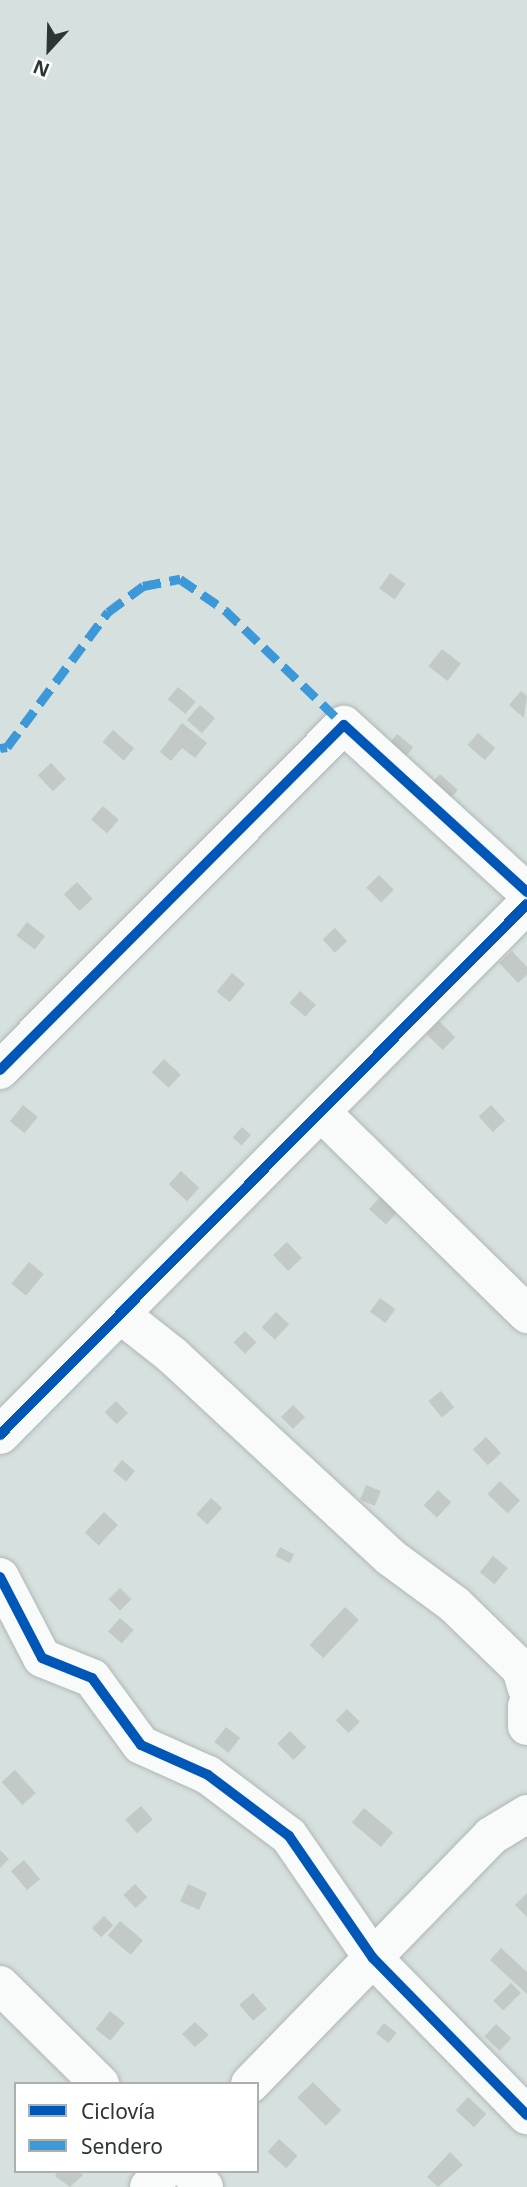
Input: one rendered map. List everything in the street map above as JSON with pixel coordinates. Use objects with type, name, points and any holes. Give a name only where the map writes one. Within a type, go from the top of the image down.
[{"type":"street","points":[[0,1070],[344,725],[527,892]]},
{"type":"street","points":[[0,1435],[527,904]]},
{"type":"street","points":[[321,1112],[527,1314]]},
{"type":"street","points":[[120,1314],[172,1354],[390,1557],[455,1605],[521,1669],[527,1689]]},
{"type":"street","points":[[0,1577],[42,1658],[92,1678],[141,1745],[208,1775],[289,1836],[373,1958],[527,2115]]},
{"type":"street","points":[[527,1706],[527,1726]]},
{"type":"street","points":[[252,2082],[491,1836],[527,1814]]},
{"type":"street","points":[[0,1985],[98,2082]]},
{"type":"street","points":[[149,2187],[162,2173]]},
{"type":"street","points":[[191,2173],[204,2187]]},
{"type":"building","points":[[390,573],[406,584],[395,599],[379,589]]},
{"type":"building","points":[[442,649],[461,664],[447,681],[428,666]]},
{"type":"building","points":[[178,687],[196,702],[185,714],[168,699]]},
{"type":"building","points":[[521,691],[527,696],[524,718],[509,705]]},
{"type":"building","points":[[200,705],[215,718],[202,733],[187,720]]},
{"type":"building","points":[[182,723],[207,743],[195,758],[182,748],[171,761],[160,752]]},
{"type":"building","points":[[113,730],[134,748],[124,760],[103,742]]},
{"type":"building","points":[[478,733],[495,748],[485,760],[468,745]]},
{"type":"building","points":[[397,734],[413,747],[401,763],[384,750]]},
{"type":"building","points":[[51,763],[66,779],[53,791],[38,775]]},
{"type":"building","points":[[440,774],[458,790],[447,802],[429,786]]},
{"type":"building","points":[[103,806],[119,820],[107,833],[91,820]]},
{"type":"building","points":[[379,875],[394,890],[381,903],[366,888]]},
{"type":"building","points":[[77,882],[93,899],[80,911],[64,894]]},
{"type":"building","points":[[27,922],[45,936],[35,950],[17,935]]},
{"type":"building","points":[[335,928],[347,941],[335,953],[323,940]]},
{"type":"building","points":[[512,951],[527,967],[527,975],[518,983],[499,963]]},
{"type":"building","points":[[232,973],[245,984],[230,1002],[217,991]]},
{"type":"building","points":[[300,991],[316,1005],[305,1017],[290,1003]]},
{"type":"building","points":[[439,1021],[455,1037],[443,1050],[426,1034]]},
{"type":"building","points":[[164,1059],[181,1075],[169,1088],[152,1072]]},
{"type":"building","points":[[23,1105],[38,1117],[25,1133],[10,1121]]},
{"type":"building","points":[[491,1105],[505,1120],[493,1132],[479,1117]]},
{"type":"building","points":[[242,1127],[251,1135],[242,1145],[233,1137]]},
{"type":"building","points":[[181,1171],[199,1188],[187,1201],[169,1184]]},
{"type":"building","points":[[382,1195],[399,1211],[386,1225],[369,1209]]},
{"type":"building","points":[[287,1242],[302,1258],[288,1271],[273,1255]]},
{"type":"building","points":[[29,1262],[44,1274],[26,1296],[11,1284]]},
{"type":"building","points":[[380,1298],[395,1309],[385,1323],[370,1312]]},
{"type":"building","points":[[276,1312],[289,1324],[275,1340],[262,1327]]},
{"type":"building","points":[[245,1331],[256,1342],[245,1354],[234,1342]]},
{"type":"building","points":[[441,1391],[454,1407],[442,1417],[429,1401]]},
{"type":"building","points":[[116,1401],[128,1413],[117,1424],[105,1412]]},
{"type":"building","points":[[293,1405],[305,1417],[293,1429],[281,1417]]},
{"type":"building","points":[[486,1437],[501,1453],[488,1465],[473,1449]]},
{"type":"building","points":[[122,1460],[135,1471],[126,1482],[113,1471]]},
{"type":"building","points":[[500,1481],[520,1500],[508,1513],[487,1494]]},
{"type":"building","points":[[366,1485],[381,1491],[375,1506],[360,1500]]},
{"type":"building","points":[[438,1490],[451,1502],[437,1518],[424,1505]]},
{"type":"building","points":[[211,1498],[222,1508],[207,1524],[196,1514]]},
{"type":"building","points":[[104,1512],[118,1525],[99,1545],[85,1532]]},
{"type":"building","points":[[280,1547],[294,1554],[290,1563],[275,1556]]},
{"type":"building","points":[[493,1556],[508,1568],[495,1584],[480,1572]]},
{"type":"building","points":[[120,1588],[131,1599],[120,1611],[109,1599]]},
{"type":"building","points":[[345,1607],[359,1620],[323,1658],[310,1645]]},
{"type":"building","points":[[120,1618],[134,1630],[122,1643],[108,1632]]},
{"type":"building","points":[[347,1709],[360,1722],[348,1733],[336,1720]]},
{"type":"building","points":[[226,1727],[240,1738],[228,1753],[214,1742]]},
{"type":"building","points":[[290,1731],[306,1747],[294,1760],[277,1744]]},
{"type":"building","points":[[15,1770],[36,1793],[22,1805],[2,1782]]},
{"type":"building","points":[[141,1806],[153,1820],[137,1833],[125,1820]]},
{"type":"building","points":[[364,1808],[393,1832],[381,1847],[352,1823]]},
{"type":"building","points":[[0,1850],[9,1859],[0,1868]]},
{"type":"building","points":[[24,1860],[40,1879],[27,1890],[11,1871]]},
{"type":"building","points":[[135,1884],[147,1897],[136,1908],[123,1895]]},
{"type":"building","points":[[188,1884],[207,1893],[199,1910],[180,1901]]},
{"type":"building","points":[[527,1893],[527,1917],[515,1905]]},
{"type":"building","points":[[104,1916],[113,1925],[101,1937],[92,1928]]},
{"type":"building","points":[[120,1921],[143,1940],[131,1955],[108,1936]]},
{"type":"building","points":[[501,1948],[527,1972],[527,1994],[490,1960]]},
{"type":"building","points":[[511,1983],[521,1993],[503,2011],[493,2001]]},
{"type":"building","points":[[253,1993],[267,2009],[253,2021],[239,2005]]},
{"type":"building","points":[[110,2011],[125,2023],[110,2041],[96,2029]]},
{"type":"building","points":[[195,2022],[209,2035],[195,2047],[182,2034]]},
{"type":"building","points":[[384,2023],[397,2033],[389,2043],[376,2033]]},
{"type":"building","points":[[496,2024],[511,2038],[500,2051],[484,2036]]},
{"type":"building","points":[[313,2082],[341,2110],[326,2126],[297,2098]]},
{"type":"building","points":[[468,2097],[486,2114],[474,2127],[456,2110]]},
{"type":"building","points":[[279,2139],[298,2156],[286,2168],[268,2152]]},
{"type":"building","points":[[450,2152],[463,2165],[438,2187],[427,2177]]},
{"type":"building","points":[[57,2173],[83,2175],[70,2187],[55,2176]]},
{"type":"marked path","points":[[0,748],[7,747],[108,612],[143,586],[180,579],[225,610],[344,725]]},
{"type":"cycle path","points":[[0,1070],[344,725],[527,892]]},
{"type":"cycle path","points":[[0,1435],[527,904]]},
{"type":"cycle path","points":[[0,1577],[42,1658],[92,1678],[141,1745],[208,1775],[289,1836],[373,1958],[527,2115]]}]
